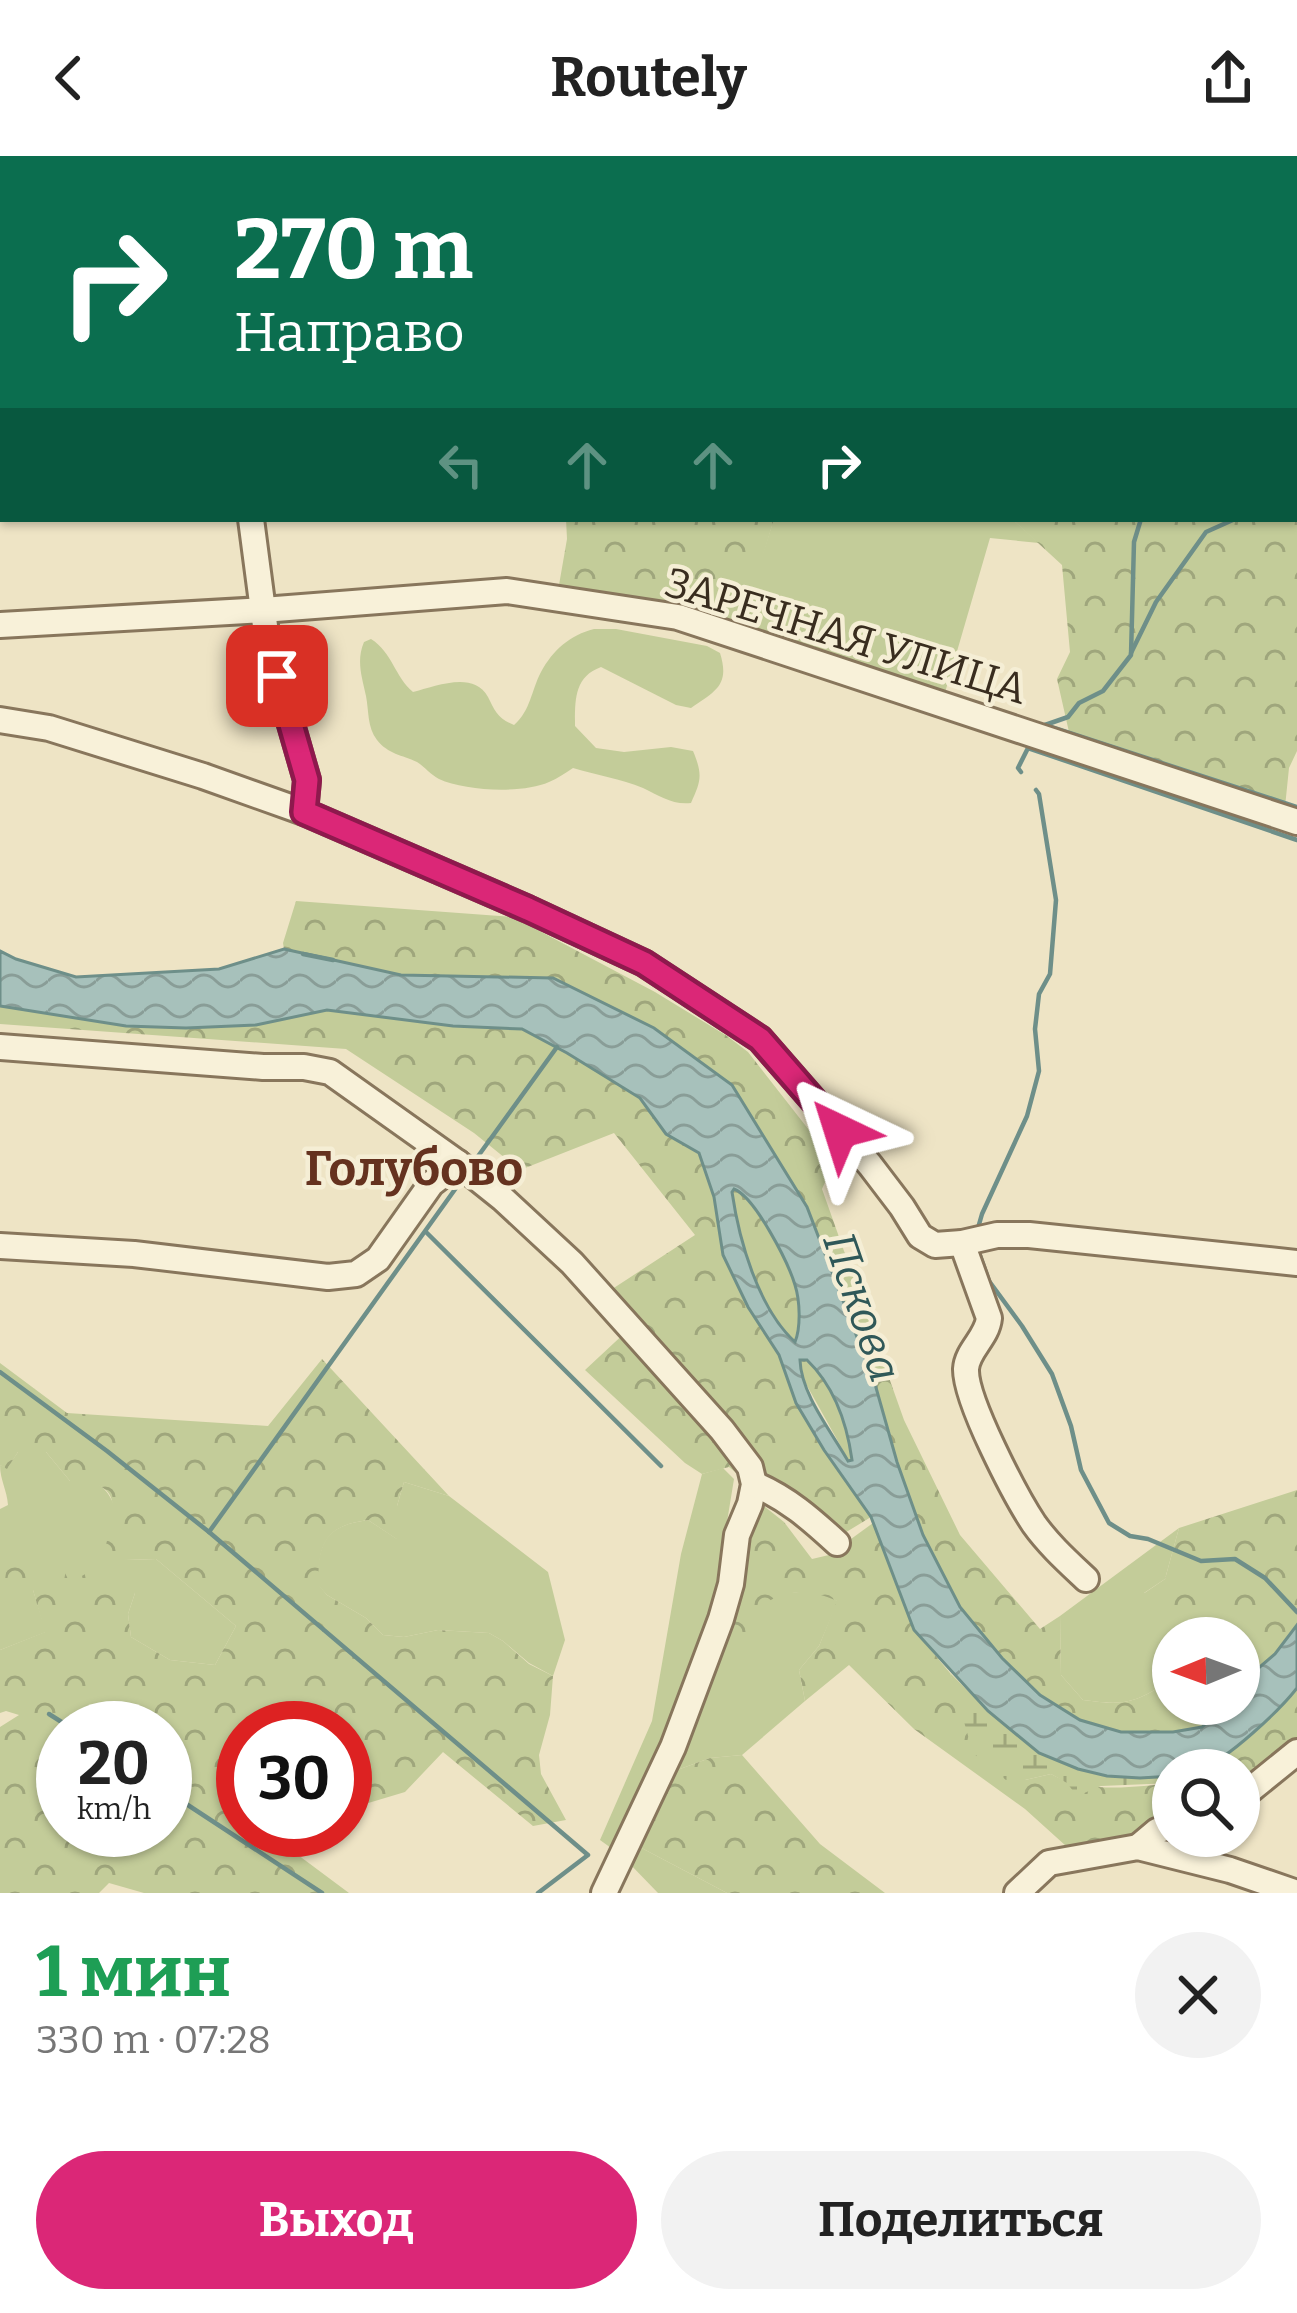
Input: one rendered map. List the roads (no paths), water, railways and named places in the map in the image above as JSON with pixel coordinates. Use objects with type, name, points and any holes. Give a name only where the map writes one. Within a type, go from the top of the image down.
[{"type":"street","points":[[251,522],[266,641],[307,780],[304,812]]},
{"type":"street","name":"ЗАРЕЧНАЯ УЛИЦА","points":[[0,625],[507,591],[678,617],[1297,822]]},
{"type":"street","points":[[0,720],[49,728],[304,812],[644,963],[760,1039],[870,1165],[920,1236],[935,1245],[1029,1234],[1297,1263]]},
{"type":"street","points":[[0,1047],[330,1072],[458,1163],[572,1263],[750,1467],[754,1484],[737,1535],[721,1618],[674,1747],[604,1893]]},
{"type":"street","points":[[0,1246],[134,1254],[328,1277],[356,1274],[378,1258],[431,1184],[458,1163]]},
{"type":"street","points":[[962,1243],[988,1318],[988,1329],[966,1371],[976,1408],[1034,1524],[1087,1579]]},
{"type":"street","points":[[754,1484],[800,1509],[837,1543]]},
{"type":"street","points":[[1260,1781],[1297,1752]]},
{"type":"street","points":[[1138,1847],[1152,1835]]},
{"type":"street","points":[[1017,1893],[1048,1863],[1138,1847],[1297,1893]]},
{"type":"water","points":[[284,949],[401,975],[553,978],[654,1028],[732,1085],[807,1207],[875,1384],[923,1535],[960,1607],[1002,1658],[1040,1695],[1080,1720],[1121,1732],[1260,1725],[1260,1667],[1297,1625],[1297,1688],[1266,1721],[1232,1749],[1152,1749],[1152,1777],[1107,1776],[1039,1753],[988,1711],[914,1630],[871,1517],[796,1403],[779,1355],[723,1255],[714,1197],[699,1153],[666,1134],[640,1098],[522,1029],[453,1026],[327,1010],[256,1025],[126,1026],[0,1006],[0,951],[76,977],[219,969]],"holes":[[[732,1192],[742,1194],[761,1217],[797,1291],[795,1342],[771,1311],[752,1272]],[[800,1360],[807,1360],[832,1394],[852,1460],[848,1461],[811,1399]]]},
{"type":"waterway","points":[[1045,725],[1068,717],[1079,703],[1103,691],[1131,655],[1134,542],[1140,522]]},
{"type":"waterway","points":[[1131,653],[1156,602],[1206,532],[1228,522]]},
{"type":"waterway","points":[[1045,725],[1297,807]]},
{"type":"waterway","points":[[1021,772],[1018,768],[1028,748],[1297,840]]},
{"type":"waterway","points":[[978,1228],[1027,1116],[1039,1071],[1035,1029],[1039,994],[1050,974],[1056,900],[1036,790]]},
{"type":"waterway","points":[[303,954],[333,960]]},
{"type":"waterway","points":[[476,1159],[557,1047]]},
{"type":"waterway","points":[[0,1372],[209,1532],[461,1181]]},
{"type":"waterway","points":[[427,1233],[661,1466]]},
{"type":"waterway","points":[[978,1250],[989,1281],[1052,1374],[1081,1470],[1109,1523],[1130,1536],[1201,1561],[1235,1559],[1265,1578],[1297,1612]]},
{"type":"waterway","points":[[209,1532],[588,1855],[538,1893]]},
{"type":"waterway","points":[[192,1808],[322,1893]]},
{"type":"district","name":"Голубово","points":[[414,1169]]},
{"type":"water label","name":"Пскова","points":[[862,1307]]}]
